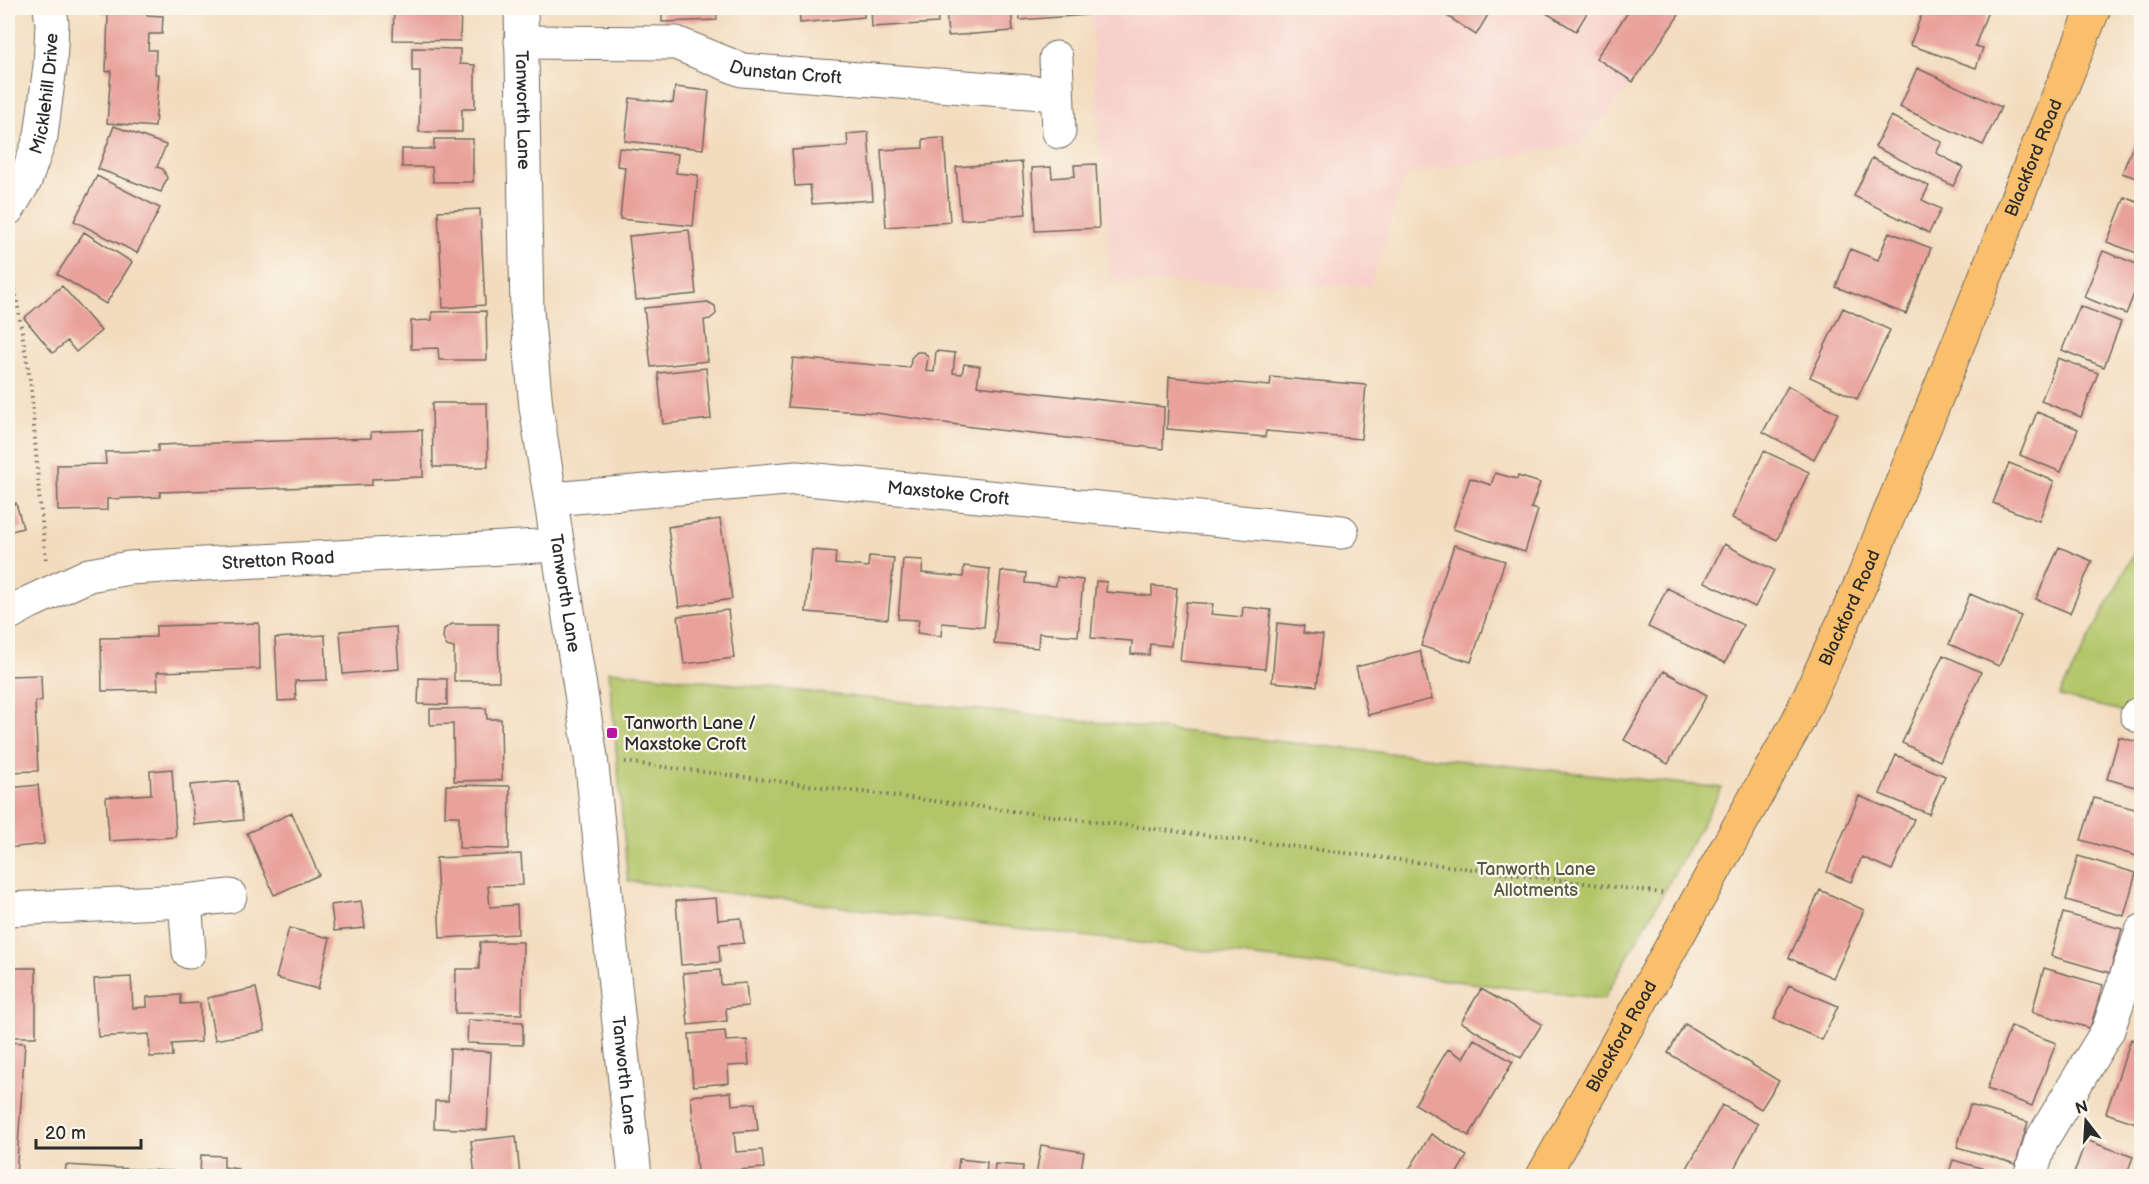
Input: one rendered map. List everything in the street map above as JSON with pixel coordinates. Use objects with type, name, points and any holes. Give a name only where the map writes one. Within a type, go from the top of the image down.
[{"type":"main road","name":"Blackford Road","points":[[1543,1176],[1798,721],[1863,579],[2094,8]]},
{"type":"street","name":"Micklehill Drive","points":[[8,209],[25,181],[41,136],[50,66],[52,23],[50,8]]},
{"type":"street","name":"Tanworth Lane","points":[[521,8],[527,311],[536,407],[591,757],[635,1176]]},
{"type":"street","name":"Dunstan Croft","points":[[521,42],[676,44],[741,70],[1056,94]]},
{"type":"street","points":[[1056,58],[1059,132]]},
{"type":"street","name":"Maxstoke Croft","points":[[552,499],[797,478],[1342,532]]},
{"type":"street","name":"Stretton Road","points":[[8,615],[50,592],[89,575],[129,568],[558,545]]},
{"type":"street","points":[[8,909],[185,901],[230,896]]},
{"type":"street","points":[[185,901],[189,952]]},
{"type":"street","points":[[2030,1176],[2041,1141],[2108,1030],[2142,931]]},
{"type":"path","points":[[8,248],[32,386],[39,494],[50,592]]},
{"type":"path","points":[[591,757],[1698,898]]},
{"type":"shaded area","points":[[1090,8],[1685,8],[1633,82],[1581,144],[1406,174],[1370,286],[1111,282]]},
{"type":"green space","points":[[2141,540],[2141,716],[2059,696]]},
{"type":"green space","name":"Tanworth Lane Allotments","points":[[609,671],[1722,788],[1604,999],[628,881]]},
{"type":"building","points":[[103,8],[148,8],[147,15],[163,16],[162,34],[149,34],[148,50],[156,50],[155,74],[159,74],[155,127],[107,123],[111,71],[106,72],[108,14],[103,14]]},
{"type":"building","points":[[394,8],[461,8],[460,41],[393,40]]},
{"type":"building","points":[[662,8],[716,8],[717,20],[662,22]]},
{"type":"building","points":[[799,8],[864,8],[864,17],[800,23]]},
{"type":"building","points":[[871,8],[937,8],[938,23],[872,27]]},
{"type":"building","points":[[946,8],[1011,8],[1013,31],[948,36]]},
{"type":"building","points":[[1019,8],[1085,8],[1086,15],[1020,20]]},
{"type":"building","points":[[1440,8],[1492,8],[1476,35],[1438,10]]},
{"type":"building","points":[[1538,8],[1590,8],[1576,31]]},
{"type":"building","points":[[1631,8],[1683,9],[1633,82],[1596,58]]},
{"type":"building","points":[[1924,8],[1979,8],[1988,11],[1975,46],[1983,48],[1976,68],[1910,45]]},
{"type":"building","points":[[412,48],[460,49],[460,64],[475,65],[475,109],[462,109],[462,132],[419,132],[420,71],[412,71]]},
{"type":"building","points":[[1917,68],[2001,107],[1983,145],[1900,107]]},
{"type":"building","points":[[675,87],[709,91],[703,149],[625,141],[630,98],[673,103]]},
{"type":"building","points":[[1891,116],[1942,142],[1936,153],[1963,167],[1953,186],[1875,147]]},
{"type":"building","points":[[2142,123],[2142,180],[2122,173]]},
{"type":"building","points":[[114,126],[166,145],[157,167],[163,169],[167,178],[161,192],[98,169]]},
{"type":"building","points":[[868,132],[873,200],[812,204],[810,185],[795,186],[792,150],[848,146],[847,134]]},
{"type":"building","points":[[944,138],[950,222],[886,227],[881,150],[923,148],[923,139]]},
{"type":"building","points":[[434,139],[473,139],[473,182],[433,182],[432,167],[402,167],[402,149],[434,149]]},
{"type":"building","points":[[619,148],[678,154],[676,173],[698,175],[693,226],[620,219],[625,167],[617,166]]},
{"type":"building","points":[[1872,158],[1929,186],[1922,200],[1941,209],[1929,233],[1854,196]]},
{"type":"building","points":[[1022,162],[1026,214],[961,220],[956,167]]},
{"type":"building","points":[[1096,164],[1099,228],[1035,231],[1032,168],[1051,167],[1052,178],[1075,176],[1074,165]]},
{"type":"building","points":[[97,176],[160,208],[137,253],[74,221]]},
{"type":"building","points":[[2125,197],[2142,204],[2142,255],[2107,242]]},
{"type":"building","points":[[480,209],[485,305],[443,308],[438,211]]},
{"type":"building","points":[[689,230],[696,294],[636,300],[629,236]]},
{"type":"building","points":[[84,232],[132,262],[106,304],[57,274]]},
{"type":"building","points":[[1889,232],[1931,248],[1906,314],[1836,287],[1850,249],[1878,260]]},
{"type":"building","points":[[2103,251],[2142,266],[2142,274],[2126,314],[2084,297]]},
{"type":"building","points":[[62,286],[101,331],[76,352],[67,341],[53,353],[24,318]]},
{"type":"building","points":[[708,302],[715,306],[716,314],[704,320],[708,361],[651,367],[644,308]]},
{"type":"building","points":[[2080,306],[2121,322],[2104,367],[2062,350]]},
{"type":"building","points":[[1843,308],[1890,330],[1857,399],[1810,377]]},
{"type":"building","points":[[486,311],[487,360],[439,360],[438,348],[411,349],[411,321],[432,320],[432,312]]},
{"type":"building","points":[[936,351],[955,353],[953,373],[962,374],[964,364],[980,366],[977,386],[1164,407],[1163,449],[972,427],[876,413],[788,407],[793,358],[910,368],[911,358],[917,352],[924,352],[928,357],[926,371],[934,372]]},
{"type":"building","points":[[2058,358],[2098,373],[2081,417],[2041,401]]},
{"type":"building","points":[[706,368],[711,419],[663,424],[658,373]]},
{"type":"building","points":[[1169,377],[1270,386],[1271,377],[1366,385],[1361,439],[1266,431],[1265,437],[1167,429]]},
{"type":"building","points":[[1788,386],[1838,413],[1814,459],[1763,432]]},
{"type":"building","points":[[432,403],[487,403],[488,467],[433,467]]},
{"type":"building","points":[[2037,412],[2078,429],[2061,472],[2020,455]]},
{"type":"building","points":[[422,430],[423,477],[372,479],[372,485],[160,492],[160,497],[107,499],[107,510],[58,511],[57,465],[106,464],[105,452],[158,451],[158,445],[371,438],[371,432]]},
{"type":"building","points":[[1764,451],[1809,472],[1777,540],[1732,518]]},
{"type":"building","points":[[2009,463],[2054,481],[2039,521],[1993,503]]},
{"type":"building","points":[[1495,473],[1517,479],[1518,476],[1540,483],[1531,508],[1538,510],[1525,552],[1453,529],[1470,478],[1491,485]]},
{"type":"building","points":[[16,503],[23,528],[8,532],[8,506]]},
{"type":"building","points":[[720,519],[732,599],[679,607],[668,527]]},
{"type":"building","points":[[1724,544],[1774,570],[1755,607],[1705,582]]},
{"type":"building","points":[[1454,545],[1505,561],[1471,662],[1421,646]]},
{"type":"building","points":[[2059,547],[2092,561],[2070,613],[2036,599]]},
{"type":"building","points":[[812,550],[836,552],[835,564],[868,567],[869,556],[894,558],[888,619],[806,612]]},
{"type":"building","points":[[903,559],[923,560],[922,573],[963,577],[964,566],[990,569],[984,627],[942,623],[941,636],[917,633],[919,620],[898,619]]},
{"type":"building","points":[[1001,571],[1026,573],[1025,583],[1056,586],[1057,577],[1083,580],[1078,636],[1039,633],[1038,648],[994,644]]},
{"type":"building","points":[[1096,581],[1107,582],[1106,592],[1152,596],[1152,586],[1177,588],[1171,646],[1150,644],[1149,655],[1131,654],[1132,641],[1091,638]]},
{"type":"building","points":[[1667,588],[1743,625],[1725,663],[1648,627]]},
{"type":"building","points":[[1970,594],[2021,616],[1999,666],[1949,644]]},
{"type":"building","points":[[1186,602],[1213,604],[1211,614],[1242,617],[1243,607],[1271,610],[1265,669],[1180,661]]},
{"type":"building","points":[[728,610],[734,658],[684,664],[678,616]]},
{"type":"building","points":[[259,623],[260,669],[157,672],[158,690],[102,691],[101,638],[156,637],[156,626]]},
{"type":"building","points":[[1277,623],[1304,626],[1303,633],[1323,635],[1317,686],[1272,682]]},
{"type":"building","points":[[452,624],[498,624],[499,681],[454,681],[454,648],[447,646],[443,638],[444,629]]},
{"type":"building","points":[[396,627],[399,669],[343,674],[340,631]]},
{"type":"building","points":[[325,635],[327,680],[295,681],[296,700],[278,701],[275,638]]},
{"type":"building","points":[[1420,651],[1432,699],[1368,715],[1356,667]]},
{"type":"building","points":[[1943,655],[1981,672],[1940,761],[1902,743]]},
{"type":"building","points":[[1664,671],[1707,695],[1668,764],[1624,740]]},
{"type":"building","points":[[41,675],[42,701],[35,702],[38,771],[8,772],[8,705],[11,705],[9,676]]},
{"type":"building","points":[[419,678],[447,679],[447,705],[418,704]]},
{"type":"building","points":[[486,708],[487,719],[501,719],[502,780],[454,781],[453,724],[430,725],[430,709]]},
{"type":"building","points":[[2119,737],[2142,743],[2142,789],[2107,779]]},
{"type":"building","points":[[1896,755],[1945,776],[1929,814],[1880,794]]},
{"type":"building","points":[[172,769],[176,837],[109,841],[106,797],[151,794],[150,771]]},
{"type":"building","points":[[238,781],[243,820],[194,825],[190,785]]},
{"type":"building","points":[[38,785],[44,844],[8,848],[8,788]]},
{"type":"building","points":[[446,785],[510,786],[509,849],[459,848],[459,816],[445,816]]},
{"type":"building","points":[[1859,796],[1914,819],[1892,870],[1862,857],[1851,882],[1827,872]]},
{"type":"building","points":[[2094,798],[2142,811],[2140,857],[2081,840]]},
{"type":"building","points":[[292,813],[319,875],[274,895],[247,833]]},
{"type":"building","points":[[521,854],[523,885],[488,886],[490,907],[517,905],[518,934],[440,938],[436,858]]},
{"type":"building","points":[[2078,856],[2136,873],[2124,916],[2066,900]]},
{"type":"building","points":[[1820,890],[1864,910],[1833,978],[1789,958]]},
{"type":"building","points":[[716,898],[718,920],[741,918],[744,943],[719,945],[720,962],[681,965],[676,901]]},
{"type":"building","points":[[361,901],[365,928],[334,931],[331,905]]},
{"type":"building","points":[[2063,913],[2122,929],[2110,973],[2051,956]]},
{"type":"building","points":[[289,928],[330,938],[318,989],[276,978]]},
{"type":"building","points":[[480,942],[523,942],[522,1014],[455,1013],[456,969],[479,969]]},
{"type":"building","points":[[8,968],[36,968],[36,1037],[8,1037]]},
{"type":"building","points":[[2044,968],[2103,985],[2090,1028],[2032,1012]]},
{"type":"building","points":[[720,970],[721,985],[746,983],[748,1006],[726,1008],[727,1021],[688,1025],[683,973]]},
{"type":"building","points":[[131,977],[133,1008],[147,1007],[147,997],[181,995],[181,1004],[200,1003],[201,1042],[172,1044],[173,1056],[150,1057],[149,1034],[98,1037],[94,979]]},
{"type":"building","points":[[1789,985],[1838,1006],[1822,1040],[1774,1019]]},
{"type":"building","points":[[256,988],[265,1031],[215,1040],[207,998]]},
{"type":"building","points":[[1481,989],[1542,1024],[1521,1058],[1461,1022]]},
{"type":"building","points":[[468,1020],[523,1022],[523,1045],[467,1043]]},
{"type":"building","points":[[1685,1024],[1779,1081],[1761,1109],[1668,1053]]},
{"type":"building","points":[[2011,1026],[2056,1043],[2032,1106],[1987,1089]]},
{"type":"building","points":[[725,1031],[726,1041],[747,1040],[749,1065],[728,1066],[729,1083],[693,1086],[689,1034]]},
{"type":"building","points":[[1474,1039],[1513,1062],[1469,1136],[1415,1104],[1448,1049],[1463,1058]]},
{"type":"building","points":[[2131,1039],[2142,1043],[2142,1125],[2106,1113]]},
{"type":"building","points":[[8,1042],[25,1043],[16,1176],[8,1176]]},
{"type":"building","points":[[450,1049],[491,1052],[487,1130],[434,1128],[435,1101],[448,1101]]},
{"type":"building","points":[[731,1092],[732,1105],[755,1103],[758,1130],[734,1132],[736,1152],[762,1150],[764,1168],[697,1173],[691,1096]]},
{"type":"building","points":[[1722,1105],[1758,1124],[1730,1176],[1697,1176],[1686,1170]]},
{"type":"building","points":[[1970,1105],[2028,1122],[2016,1164],[1957,1147]]},
{"type":"building","points":[[1431,1134],[1467,1156],[1455,1176],[1405,1176]]},
{"type":"building","points":[[516,1136],[520,1176],[475,1176],[471,1141]]},
{"type":"building","points":[[2086,1140],[2133,1157],[2126,1176],[2073,1176]]},
{"type":"building","points":[[1041,1145],[1084,1152],[1080,1176],[1036,1176]]},
{"type":"building","points":[[201,1155],[224,1156],[224,1167],[238,1169],[237,1176],[65,1176],[66,1165],[200,1173]]},
{"type":"building","points":[[959,1159],[987,1162],[986,1176],[957,1176]]},
{"type":"building","points":[[1953,1160],[2009,1176],[1948,1176]]},
{"type":"building","points":[[995,1164],[1023,1166],[1022,1176],[994,1176]]},
{"type":"place","name":"Tanworth Lane / Maxstoke Croft","points":[[612,733]]}]
